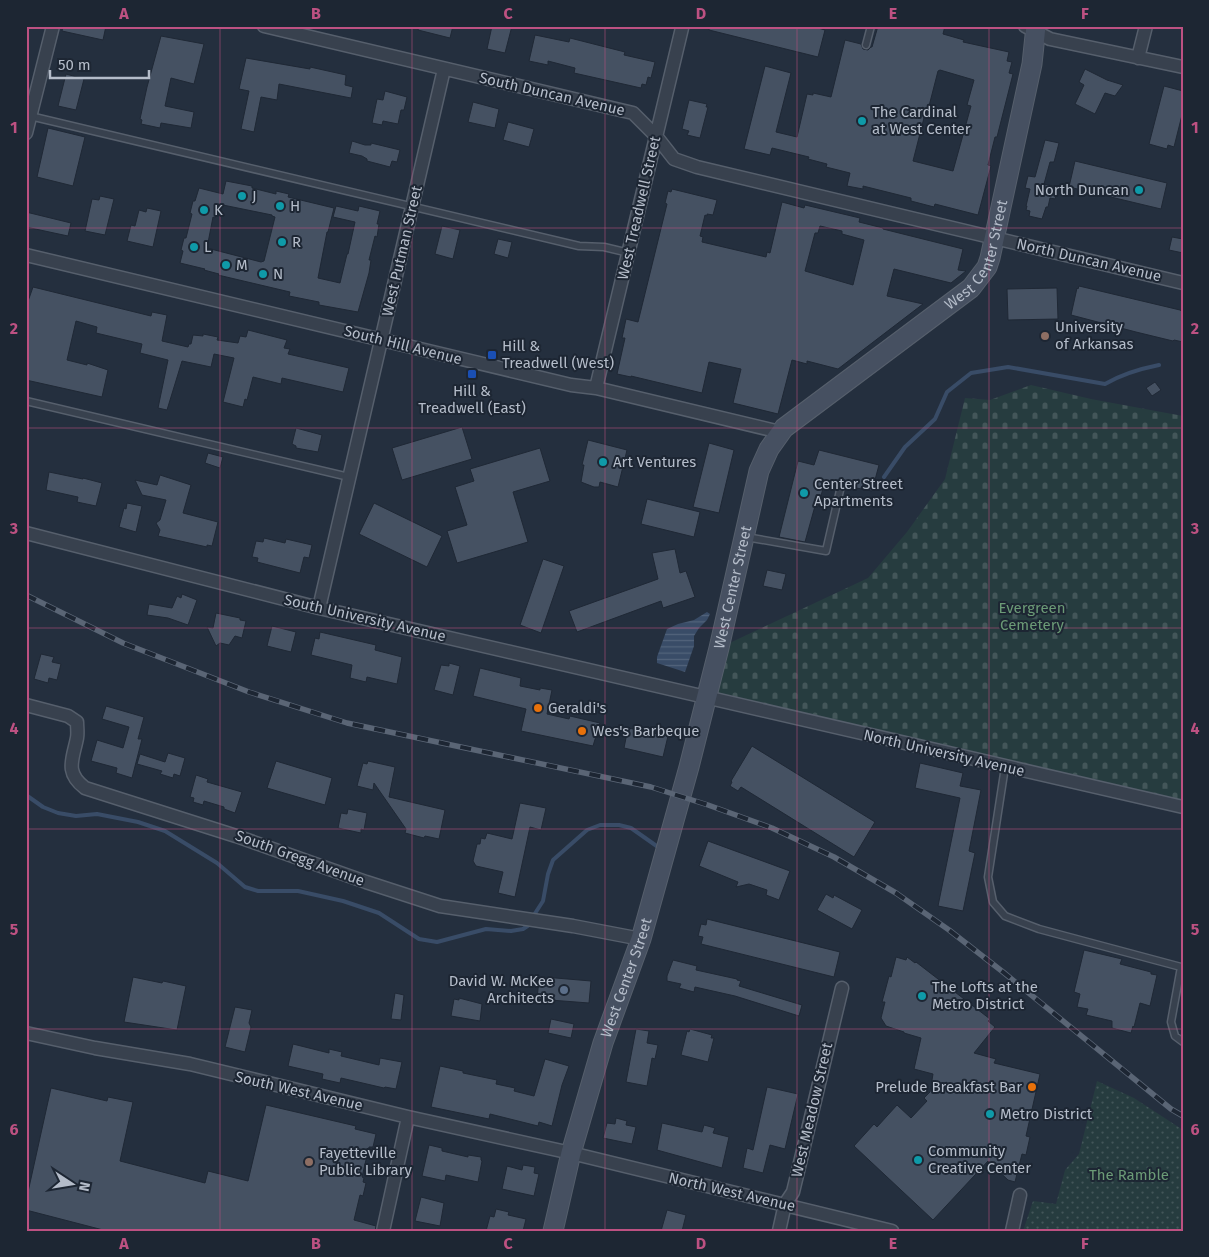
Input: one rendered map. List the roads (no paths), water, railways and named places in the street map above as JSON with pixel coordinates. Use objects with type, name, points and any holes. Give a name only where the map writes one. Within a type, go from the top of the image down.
[{"type":"street","points":[[26,132],[28,116],[52,26]]},
{"type":"street","name":"South Duncan Avenue","points":[[264,26],[633,113],[656,136],[674,159],[698,167],[995,238]]},
{"type":"street","points":[[1138,58],[1146,26]]},
{"type":"street","name":"West Treadwell Street","points":[[596,388],[630,253],[682,28]]},
{"type":"street","points":[[1032,28],[1050,39],[1183,67]]},
{"type":"street","name":"West Center Street","points":[[553,1231],[571,1153],[603,1043],[641,939],[689,767],[759,471],[769,449],[780,432],[971,288],[987,267],[995,238],[1032,64],[1032,28]]},
{"type":"street","name":"West Putman Street","points":[[319,608],[444,69]]},
{"type":"street","name":"North Duncan Avenue","points":[[995,238],[1183,282]]},
{"type":"street","name":"South Hill Avenue","points":[[26,255],[571,385],[596,388],[780,432]]},
{"type":"street","name":"South University Avenue","points":[[26,533],[319,608],[706,698]]},
{"type":"street","name":"North University Avenue","points":[[706,698],[1183,807]]},
{"type":"street","name":"South Gregg Avenue","points":[[26,705],[68,716],[77,722],[77,736],[71,761],[72,770],[77,781],[85,788],[236,836],[440,906],[573,926],[641,939]]},
{"type":"street","name":"West Meadow Street","points":[[779,1231],[785,1204],[793,1192],[842,988]]},
{"type":"street","name":"South West Avenue","points":[[26,1033],[95,1048],[190,1064],[408,1117],[571,1153]]},
{"type":"street","points":[[382,1231],[408,1117]]},
{"type":"street","name":"North West Avenue","points":[[571,1153],[892,1231]]},
{"type":"street","points":[[1012,1231],[1020,1195]]},
{"type":"lane","points":[[866,46],[871,26]]},
{"type":"lane","points":[[28,116],[579,246],[604,247],[630,253]]},
{"type":"lane","points":[[26,401],[349,477]]},
{"type":"lane","points":[[744,536],[826,552],[841,486]]},
{"type":"lane","points":[[1005,767],[988,877],[993,902],[1005,916],[1039,929],[1181,967],[1171,1022],[1175,1036],[1183,1042]]},
{"type":"water","points":[[707,612],[710,614],[707,620],[694,636],[694,646],[685,672],[657,663],[657,657],[667,629],[694,620]]},
{"type":"waterway","points":[[884,477],[905,447],[935,419],[947,392],[971,373],[1008,367],[1105,384],[1131,372],[1159,365]]},
{"type":"waterway","points":[[26,795],[43,807],[58,813],[76,816],[97,814],[138,822],[165,831],[217,863],[245,887],[258,891],[298,891],[343,901],[379,913],[419,939],[437,942],[486,929],[511,931],[523,929],[529,925]]},
{"type":"waterway","points":[[534,915],[543,901],[548,874],[553,860],[587,830],[600,825],[619,825],[631,828],[658,847]]},
{"type":"railway","points":[[26,595],[123,643],[249,692],[347,723],[651,787],[772,828],[834,857],[896,893],[949,930],[1171,1109],[1183,1116]]},
{"type":"place","name":"The Cardinal at West Center","points":[[862,121]]},
{"type":"place","name":"North Duncan","points":[[1139,190]]},
{"type":"place","name":"J","points":[[242,196]]},
{"type":"place","name":"H","points":[[280,206]]},
{"type":"place","name":"K","points":[[204,210]]},
{"type":"place","name":"R","points":[[282,242]]},
{"type":"place","name":"L","points":[[194,247]]},
{"type":"place","name":"M","points":[[226,265]]},
{"type":"place","name":"N","points":[[263,274]]},
{"type":"place","name":"University of Arkansas","points":[[1045,336]]},
{"type":"place","name":"Hill & Treadwell (West)","points":[[492,355]]},
{"type":"place","name":"Hill & Treadwell (East)","points":[[472,374]]},
{"type":"place","name":"Art Ventures","points":[[603,462]]},
{"type":"place","name":"Center Street Apartments","points":[[804,493]]},
{"type":"place","name":"Geraldi's","points":[[538,708]]},
{"type":"place","name":"Wes's Barbeque","points":[[582,731]]},
{"type":"place","name":"David W. McKee Architects","points":[[564,990]]},
{"type":"place","name":"The Lofts at the Metro District","points":[[922,996]]},
{"type":"place","name":"Prelude Breakfast Bar","points":[[1032,1087]]},
{"type":"place","name":"Metro District","points":[[990,1114]]},
{"type":"place","name":"Community Creative Center","points":[[918,1160]]},
{"type":"place","name":"Fayetteville Public Library","points":[[309,1162]]},
{"type":"park label","name":"Evergreen Cemetery","points":[[1032,616]]},
{"type":"park label","name":"The Ramble","points":[[1129,1175]]}]
